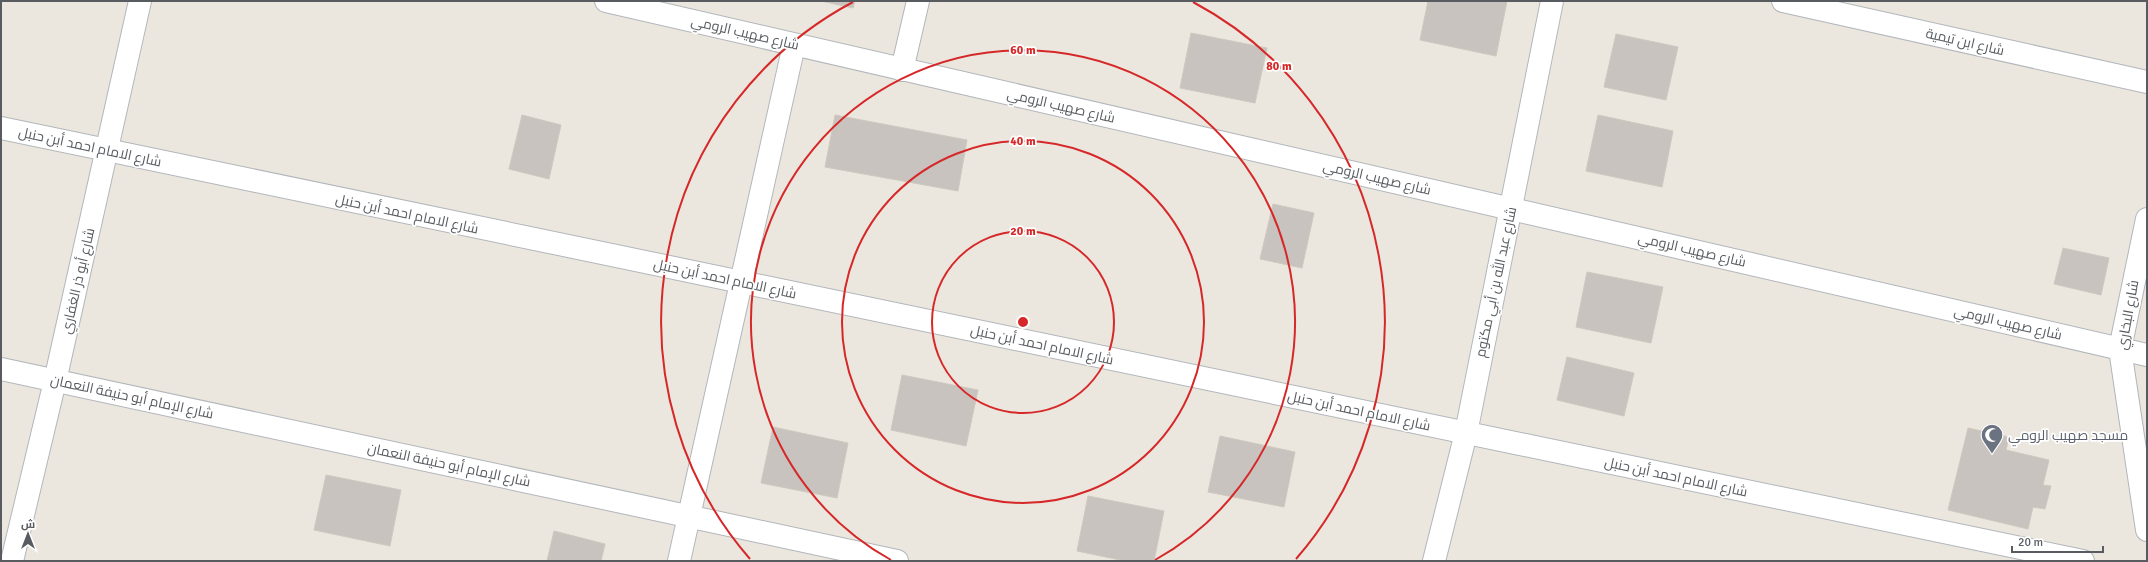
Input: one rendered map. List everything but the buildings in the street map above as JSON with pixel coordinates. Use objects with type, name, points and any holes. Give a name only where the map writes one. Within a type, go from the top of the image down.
[{"type":"street","name":"شارع أبو ذر الغفاري","points":[[12,561],[55,381],[140,1]]},
{"type":"street","name":"شارع صهيب الرومي","points":[[606,1],[2147,355]]},
{"type":"street","points":[[902,70],[918,1]]},
{"type":"street","name":"شارع عبد الله بن أبي مكتوم","points":[[1434,561],[1466,433],[1512,209],[1552,1]]},
{"type":"street","name":"شارع ابن تيمية","points":[[1783,1],[2147,82]]},
{"type":"street","points":[[679,561],[794,45]]},
{"type":"street","name":"شارع الامام احمد أبن حنبل","points":[[1,128],[2083,561]]},
{"type":"street","name":"شارع البخاري","points":[[2147,220],[2120,349],[2147,530]]},
{"type":"street","name":"شارع الإمام أبو حنيفة النعمان","points":[[1,369],[897,561]]},
{"type":"place","name":"مسجد صهيب الرومي","points":[[1992,454]]}]
